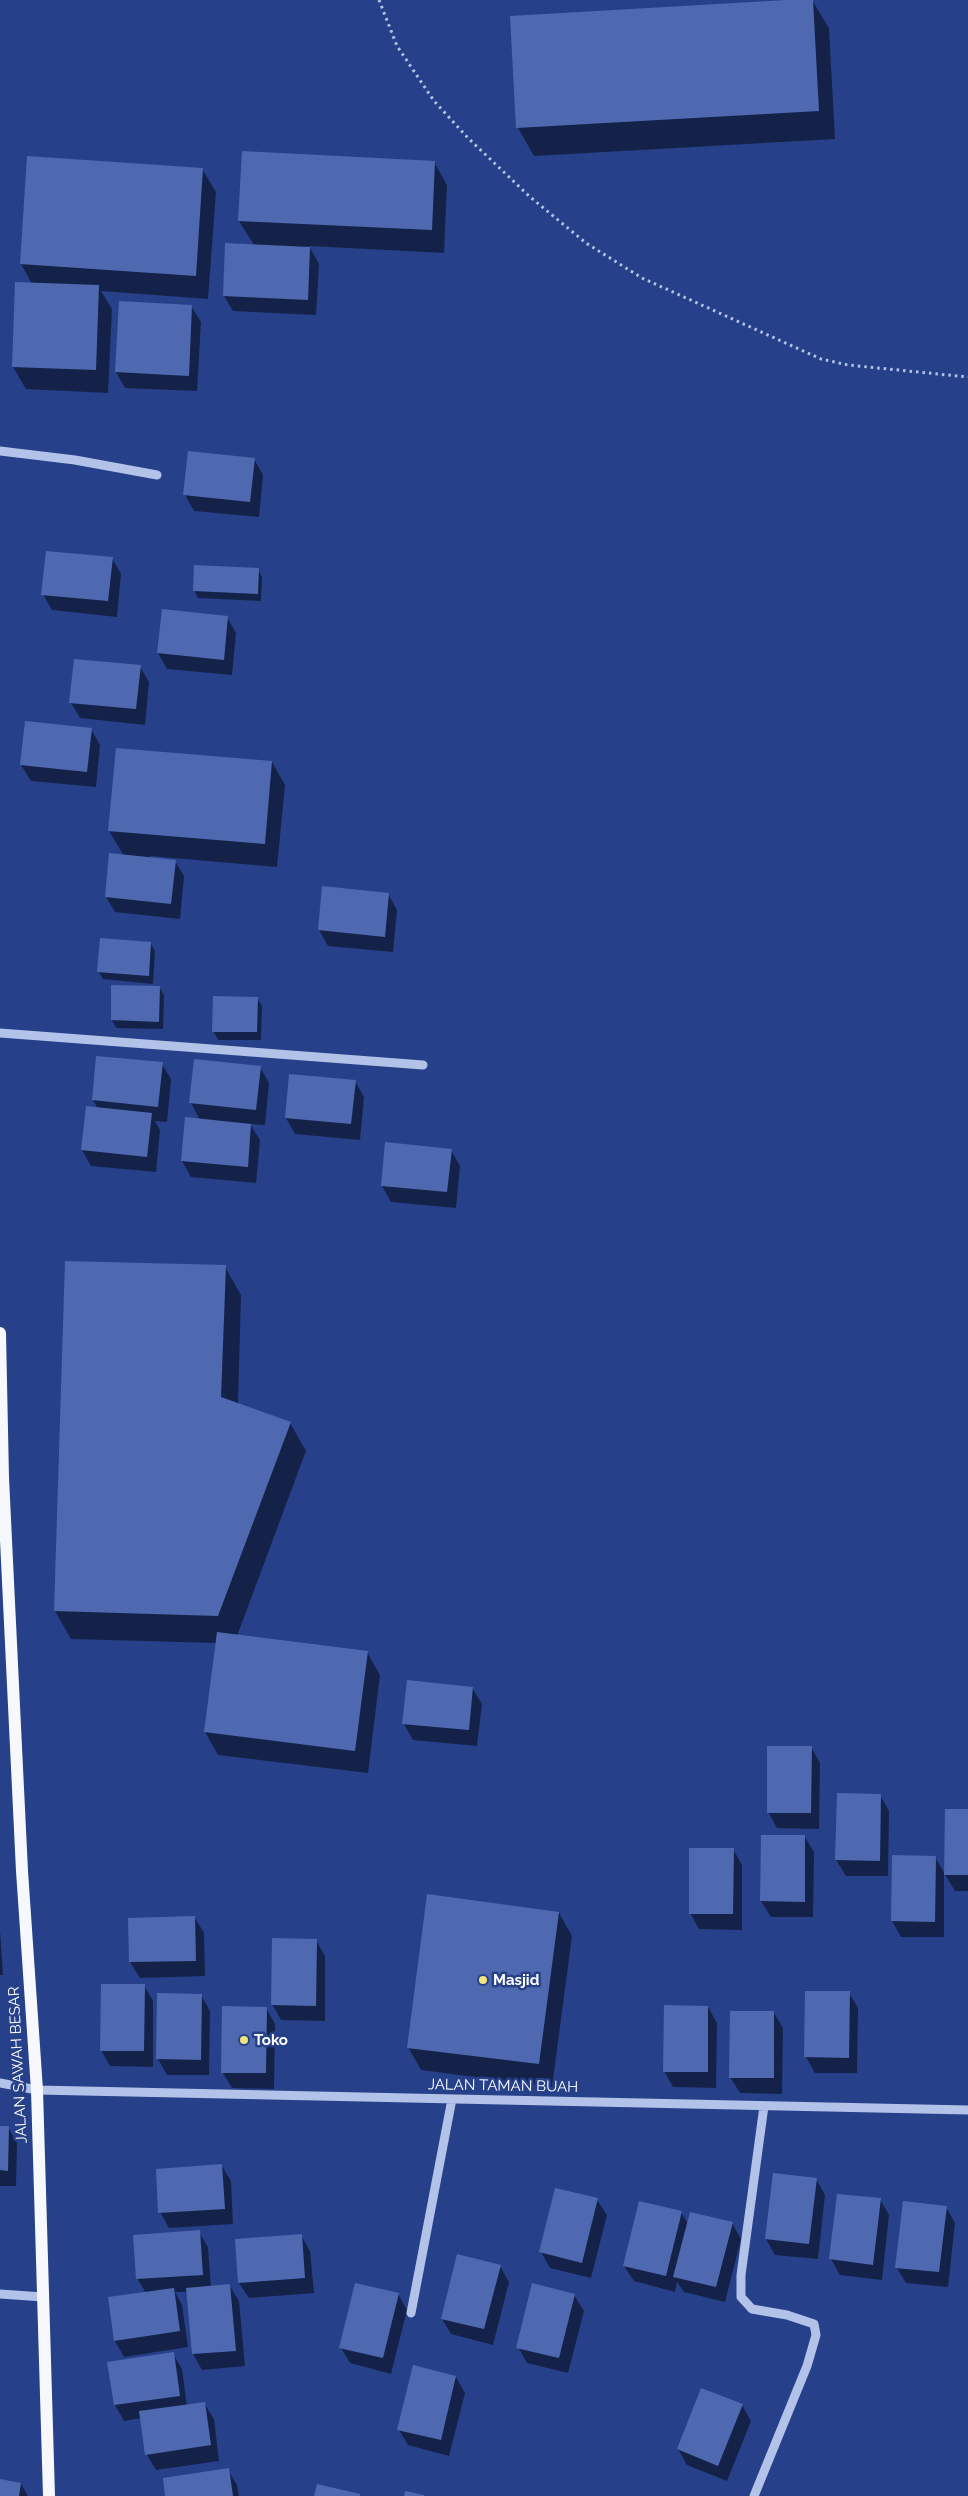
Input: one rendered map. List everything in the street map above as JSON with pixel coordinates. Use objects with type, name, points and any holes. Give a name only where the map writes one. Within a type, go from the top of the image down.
[{"type":"main road","name":"JALAN SAWAH BESAR","points":[[0,1333],[3,1478],[21,1861],[38,2090],[49,2496]]},
{"type":"street","points":[[0,450],[76,460],[157,475]]},
{"type":"street","points":[[0,1033],[423,1065]]},
{"type":"street","name":"JALAN TAMAN BUAH","points":[[0,2084],[38,2090],[968,2110]]},
{"type":"street","points":[[410,2313],[452,2099]]},
{"type":"street","points":[[754,2496],[807,2366],[816,2335],[814,2324],[788,2316],[752,2309],[740,2297],[741,2274],[764,2106]]},
{"type":"street","points":[[0,2294],[43,2297]]},
{"type":"path","points":[[379,0],[397,46],[434,101],[468,138],[529,196],[586,243],[642,278],[821,359],[848,365],[968,377]]},
{"type":"building","points":[[813,0],[819,111],[516,128],[510,16]]},
{"type":"building","points":[[242,151],[435,161],[432,230],[238,221]]},
{"type":"building","points":[[27,156],[203,168],[196,276],[20,264]]},
{"type":"building","points":[[225,243],[310,247],[308,300],[223,296]]},
{"type":"building","points":[[15,282],[99,285],[96,370],[12,367]]},
{"type":"building","points":[[119,301],[192,305],[189,376],[115,372]]},
{"type":"building","points":[[188,451],[255,458],[250,502],[183,495]]},
{"type":"building","points":[[46,551],[113,557],[108,601],[41,595]]},
{"type":"building","points":[[194,565],[259,568],[258,594],[193,591]]},
{"type":"building","points":[[162,609],[228,616],[224,660],[157,653]]},
{"type":"building","points":[[74,659],[141,665],[136,709],[69,703]]},
{"type":"building","points":[[25,721],[92,728],[87,772],[20,765]]},
{"type":"building","points":[[116,748],[272,761],[265,844],[108,831]]},
{"type":"building","points":[[109,853],[176,860],[171,904],[105,897]]},
{"type":"building","points":[[322,886],[389,893],[385,937],[318,930]]},
{"type":"building","points":[[100,938],[151,942],[149,976],[97,972]]},
{"type":"building","points":[[111,985],[160,986],[159,1022],[111,1020]]},
{"type":"building","points":[[213,996],[258,997],[257,1032],[212,1032]]},
{"type":"building","points":[[96,1056],[163,1062],[158,1107],[92,1100]]},
{"type":"building","points":[[194,1059],[261,1066],[256,1110],[189,1103]]},
{"type":"building","points":[[289,1074],[356,1080],[351,1124],[285,1118]]},
{"type":"building","points":[[86,1106],[152,1113],[147,1157],[81,1150]]},
{"type":"building","points":[[185,1117],[251,1124],[248,1167],[181,1161]]},
{"type":"building","points":[[385,1142],[452,1149],[447,1192],[381,1186]]},
{"type":"building","points":[[65,1261],[226,1265],[221,1397],[291,1422],[218,1616],[54,1611]]},
{"type":"building","points":[[217,1632],[368,1651],[355,1751],[204,1732]]},
{"type":"building","points":[[407,1680],[473,1687],[469,1730],[402,1724]]},
{"type":"building","points":[[767,1746],[812,1746],[811,1813],[767,1813]]},
{"type":"building","points":[[837,1793],[881,1794],[880,1861],[835,1860]]},
{"type":"building","points":[[945,1809],[968,1809],[968,1875],[944,1875]]},
{"type":"building","points":[[761,1835],[805,1835],[805,1902],[760,1901]]},
{"type":"building","points":[[689,1848],[734,1848],[733,1914],[689,1914]]},
{"type":"building","points":[[892,1855],[936,1856],[935,1922],[891,1921]]},
{"type":"building","name":"Masjid","points":[[427,1894],[559,1912],[539,2064],[407,2048]]},
{"type":"building","points":[[195,1916],[196,1961],[129,1962],[128,1918]]},
{"type":"building","points":[[272,1938],[317,1939],[316,2006],[271,2005]]},
{"type":"building","points":[[101,1984],[145,1984],[144,2051],[100,2051]]},
{"type":"building","points":[[805,1991],[850,1991],[849,2058],[804,2057]]},
{"type":"building","points":[[157,1993],[202,1994],[201,2060],[156,2059]]},
{"type":"building","points":[[664,2005],[708,2006],[708,2072],[663,2072]]},
{"type":"building","name":"Toko","points":[[222,2006],[267,2007],[266,2073],[221,2073]]},
{"type":"building","points":[[730,2011],[774,2011],[774,2078],[729,2078]]},
{"type":"building","points":[[0,2126],[9,2126],[8,2171],[0,2170]]},
{"type":"building","points":[[222,2164],[225,2209],[158,2213],[156,2169]]},
{"type":"building","points":[[773,2173],[817,2178],[809,2244],[765,2239]]},
{"type":"building","points":[[555,2188],[598,2198],[582,2263],[539,2252]]},
{"type":"building","points":[[837,2194],[881,2198],[873,2265],[829,2259]]},
{"type":"building","points":[[639,2201],[682,2211],[666,2276],[623,2266]]},
{"type":"building","points":[[903,2201],[947,2206],[939,2272],[895,2268]]},
{"type":"building","points":[[690,2212],[733,2222],[716,2287],[673,2277]]},
{"type":"building","points":[[200,2230],[203,2275],[136,2279],[133,2235]]},
{"type":"building","points":[[302,2234],[305,2278],[238,2283],[235,2239]]},
{"type":"building","points":[[457,2254],[501,2265],[484,2329],[441,2319]]},
{"type":"building","points":[[355,2283],[399,2293],[383,2358],[339,2348]]},
{"type":"building","points":[[532,2283],[575,2294],[559,2358],[516,2348]]},
{"type":"building","points":[[230,2284],[236,2351],[192,2354],[186,2288]]},
{"type":"building","points":[[174,2288],[180,2331],[114,2341],[108,2297]]},
{"type":"building","points":[[174,2352],[180,2396],[114,2405],[107,2362]]},
{"type":"building","points":[[413,2365],[456,2376],[441,2440],[397,2430]]},
{"type":"building","points":[[701,2388],[743,2404],[718,2466],[677,2449]]},
{"type":"building","points":[[205,2402],[211,2445],[145,2455],[139,2411]]},
{"type":"building","points":[[229,2468],[233,2496],[165,2496],[163,2478]]},
{"type":"building","points":[[0,2479],[21,2483],[19,2496],[0,2496]]},
{"type":"building","points":[[317,2484],[360,2494],[360,2496],[314,2496]]},
{"type":"building","points":[[405,2491],[424,2495],[424,2496],[404,2496]]},
{"type":"place","name":"Masjid","points":[[483,1980]]},
{"type":"place","name":"Toko","points":[[244,2040]]}]
